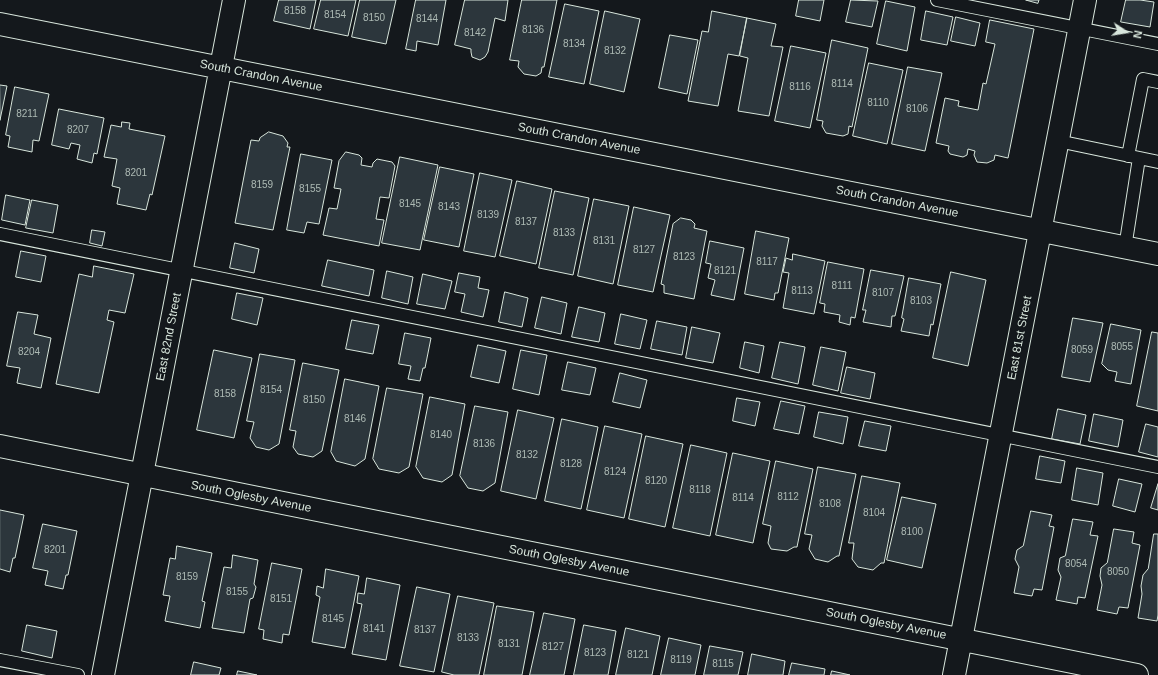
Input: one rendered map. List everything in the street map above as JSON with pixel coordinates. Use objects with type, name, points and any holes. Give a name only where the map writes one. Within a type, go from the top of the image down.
[{"type":"street","name":"East 82nd Street","points":[[103,675],[234,0]]},
{"type":"street","name":"East 81st Street","points":[[954,675],[1085,0]]},
{"type":"street","name":"South Crandon Avenue","points":[[0,24],[1158,254]]},
{"type":"street","name":"South Oglesby Avenue","points":[[0,446],[1137,675]]},
{"type":"lane","points":[[937,0],[1158,44]]},
{"type":"lane","points":[[1125,248],[1133,157],[1143,79],[1158,82]]},
{"type":"lane","points":[[1058,141],[1158,162]]},
{"type":"lane","points":[[0,234],[1158,467]]},
{"type":"lane","points":[[0,660],[78,675]]},
{"type":"building","points":[[279,0],[316,0],[310,29],[274,21]]},
{"type":"building","points":[[321,0],[356,0],[348,36],[314,29]]},
{"type":"building","points":[[360,0],[396,0],[386,44],[352,37]]},
{"type":"building","points":[[416,0],[446,0],[438,45],[417,41],[416,51],[406,49]]},
{"type":"building","points":[[465,0],[508,0],[505,21],[495,18],[488,52],[485,57],[480,60],[472,57],[471,49],[455,45]]},
{"type":"building","points":[[522,0],[557,0],[544,67],[542,67],[541,73],[536,76],[524,74],[518,67],[519,61],[510,60]]},
{"type":"building","points":[[799,0],[824,0],[820,21],[796,16]]},
{"type":"building","points":[[851,0],[878,1],[872,27],[846,22]]},
{"type":"building","points":[[1026,0],[1039,0],[1038,3]]},
{"type":"building","points":[[1126,0],[1154,2],[1150,27],[1121,22]]},
{"type":"building","points":[[886,1],[915,7],[907,51],[877,44]]},
{"type":"building","points":[[565,4],[599,11],[584,84],[549,77]]},
{"type":"building","points":[[605,11],[640,19],[624,92],[590,84]]},
{"type":"building","points":[[712,11],[747,18],[739,56],[728,54],[718,106],[688,101],[702,31],[708,32]]},
{"type":"building","points":[[926,11],[953,17],[947,45],[921,40]]},
{"type":"building","points":[[956,17],[980,23],[975,46],[951,41]]},
{"type":"building","points":[[747,18],[776,24],[771,46],[783,47],[769,116],[738,111],[748,58],[740,56]]},
{"type":"building","points":[[990,20],[1034,29],[1008,158],[995,155],[994,160],[987,163],[977,162],[974,155],[975,151],[968,149],[967,155],[963,157],[950,154],[948,151],[949,146],[936,143],[945,98],[959,101],[958,106],[978,110],[983,83],[986,84],[995,44],[986,42]]},
{"type":"building","points":[[670,35],[698,40],[687,94],[659,88]]},
{"type":"building","points":[[832,40],[868,48],[852,127],[849,126],[848,134],[843,136],[826,133],[822,126],[823,121],[817,120]]},
{"type":"building","points":[[791,46],[826,53],[810,128],[775,121]]},
{"type":"building","points":[[869,63],[903,70],[887,144],[853,136]]},
{"type":"building","points":[[908,67],[942,73],[925,151],[892,144]]},
{"type":"building","points":[[0,85],[7,86],[0,120]]},
{"type":"building","points":[[15,87],[49,94],[39,141],[33,140],[32,152],[8,147],[10,136],[6,135]]},
{"type":"building","points":[[59,109],[104,118],[97,154],[94,153],[92,163],[77,159],[80,145],[71,143],[69,149],[52,145]]},
{"type":"building","points":[[122,122],[130,123],[129,129],[165,136],[152,195],[150,194],[146,210],[117,204],[120,188],[112,186],[117,159],[104,157],[111,125],[121,127]]},
{"type":"building","points":[[269,132],[283,136],[288,143],[287,147],[290,147],[273,230],[235,223],[251,140],[259,141],[260,138]]},
{"type":"building","points":[[346,152],[359,155],[362,158],[361,165],[372,167],[373,163],[377,159],[392,162],[395,166],[389,198],[380,197],[376,219],[384,220],[379,246],[323,235],[329,208],[337,209],[341,189],[334,188],[339,161]]},
{"type":"building","points":[[301,154],[332,160],[319,224],[307,222],[304,233],[287,230]]},
{"type":"building","points":[[400,157],[438,165],[420,250],[382,243]]},
{"type":"building","points":[[440,167],[474,174],[459,247],[424,240]]},
{"type":"building","points":[[480,173],[512,180],[495,257],[464,251]]},
{"type":"building","points":[[517,181],[552,189],[536,264],[500,256]]},
{"type":"building","points":[[555,191],[589,198],[573,275],[539,268]]},
{"type":"building","points":[[6,195],[30,200],[25,225],[2,220]]},
{"type":"building","points":[[594,199],[629,206],[613,284],[578,276]]},
{"type":"building","points":[[32,200],[58,205],[53,233],[26,228]]},
{"type":"building","points":[[634,207],[670,215],[653,292],[618,285]]},
{"type":"building","points":[[681,218],[691,220],[695,224],[694,228],[707,231],[694,299],[664,293],[664,285],[661,284],[673,224]]},
{"type":"building","points":[[92,230],[105,232],[102,246],[90,243]]},
{"type":"building","points":[[756,231],[789,238],[778,293],[775,293],[774,300],[745,294]]},
{"type":"building","points":[[710,241],[744,248],[734,300],[711,295],[715,280],[708,278],[711,264],[706,263]]},
{"type":"building","points":[[235,243],[259,249],[254,273],[230,268]]},
{"type":"building","points":[[21,251],[46,256],[41,282],[16,277]]},
{"type":"building","points":[[793,254],[825,261],[814,314],[783,308],[789,273],[783,272],[786,258],[792,260]]},
{"type":"building","points":[[328,260],[374,270],[369,296],[322,286]]},
{"type":"building","points":[[828,262],[864,269],[855,318],[851,317],[850,325],[839,322],[840,315],[824,312],[825,304],[820,303]]},
{"type":"building","points":[[94,266],[134,274],[125,313],[109,310],[107,320],[114,322],[99,393],[56,384],[79,274],[92,277]]},
{"type":"building","points":[[871,270],[904,276],[895,316],[892,316],[891,327],[863,322],[866,310],[863,310]]},
{"type":"building","points":[[387,271],[413,277],[408,304],[382,298]]},
{"type":"building","points":[[951,272],[986,280],[968,366],[933,358]]},
{"type":"building","points":[[459,273],[480,277],[478,288],[489,290],[483,317],[461,312],[465,294],[455,292]]},
{"type":"building","points":[[423,274],[452,281],[445,309],[417,304]]},
{"type":"building","points":[[909,278],[941,284],[933,325],[931,324],[929,336],[901,331]]},
{"type":"building","points":[[505,292],[528,298],[522,327],[499,322]]},
{"type":"building","points":[[237,293],[263,298],[257,325],[232,319]]},
{"type":"building","points":[[542,297],[567,303],[561,334],[535,328]]},
{"type":"building","points":[[579,307],[605,313],[599,342],[572,337]]},
{"type":"building","points":[[18,312],[38,315],[34,334],[51,338],[41,388],[17,383],[20,368],[7,366]]},
{"type":"building","points":[[621,314],[647,320],[640,349],[615,344]]},
{"type":"building","points":[[1073,318],[1103,323],[1090,382],[1062,377]]},
{"type":"building","points":[[352,320],[379,325],[373,354],[346,349]]},
{"type":"building","points":[[657,321],[687,327],[682,355],[651,349]]},
{"type":"building","points":[[1111,324],[1141,330],[1131,384],[1115,381],[1117,372],[1108,370],[1102,364]]},
{"type":"building","points":[[692,327],[720,333],[713,363],[686,358]]},
{"type":"building","points":[[1152,332],[1158,333],[1158,411],[1137,406]]},
{"type":"building","points":[[405,333],[431,338],[425,368],[423,368],[420,381],[408,379],[411,366],[399,364]]},
{"type":"building","points":[[745,342],[764,346],[759,373],[740,368]]},
{"type":"building","points":[[780,342],[805,347],[798,384],[772,378]]},
{"type":"building","points":[[478,345],[506,351],[499,383],[471,377]]},
{"type":"building","points":[[821,347],[846,352],[838,391],[813,385]]},
{"type":"building","points":[[214,350],[252,358],[234,438],[197,430]]},
{"type":"building","points":[[521,350],[547,355],[539,395],[513,389]]},
{"type":"building","points":[[260,354],[295,360],[279,444],[269,450],[256,447],[250,438],[254,422],[247,421]]},
{"type":"building","points":[[568,362],[596,368],[590,395],[562,390]]},
{"type":"building","points":[[303,363],[339,370],[322,451],[313,457],[298,454],[293,447],[296,431],[290,430]]},
{"type":"building","points":[[847,367],[875,373],[870,399],[841,393]]},
{"type":"building","points":[[620,373],[647,380],[640,408],[613,402]]},
{"type":"building","points":[[345,379],[379,386],[365,459],[355,466],[336,461],[331,452]]},
{"type":"building","points":[[387,388],[423,394],[409,467],[399,473],[379,469],[373,459]]},
{"type":"building","points":[[430,397],[465,404],[452,475],[442,482],[423,478],[416,467]]},
{"type":"building","points":[[737,398],[760,402],[755,426],[733,421]]},
{"type":"building","points":[[781,401],[805,406],[799,434],[774,429]]},
{"type":"building","points":[[475,406],[508,412],[495,483],[483,491],[468,488],[460,476]]},
{"type":"building","points":[[1058,409],[1086,415],[1080,444],[1052,439]]},
{"type":"building","points":[[518,410],[554,418],[536,499],[501,491]]},
{"type":"building","points":[[819,412],[848,417],[843,444],[814,437]]},
{"type":"building","points":[[1094,414],[1123,420],[1118,447],[1089,441]]},
{"type":"building","points":[[562,419],[598,427],[581,509],[545,501]]},
{"type":"building","points":[[865,421],[891,426],[886,451],[859,446]]},
{"type":"building","points":[[1146,424],[1158,427],[1158,457],[1139,452]]},
{"type":"building","points":[[605,426],[642,434],[624,518],[587,510]]},
{"type":"building","points":[[646,436],[683,444],[665,527],[629,519]]},
{"type":"building","points":[[691,445],[727,453],[710,536],[673,528]]},
{"type":"building","points":[[733,453],[770,461],[753,543],[716,535]]},
{"type":"building","points":[[1040,456],[1065,461],[1061,483],[1036,479]]},
{"type":"building","points":[[776,461],[813,469],[797,547],[787,551],[771,549],[768,543],[771,526],[763,524]]},
{"type":"building","points":[[818,467],[856,474],[839,556],[828,562],[815,559],[809,549],[812,535],[805,534]]},
{"type":"building","points":[[1077,468],[1103,473],[1098,505],[1072,500]]},
{"type":"building","points":[[862,476],[900,483],[884,563],[881,563],[873,570],[858,567],[852,559],[854,543],[849,543]]},
{"type":"building","points":[[1119,479],[1142,484],[1135,512],[1113,506]]},
{"type":"building","points":[[1158,484],[1158,510],[1151,508]]},
{"type":"building","points":[[902,497],[936,504],[922,568],[887,560]]},
{"type":"building","points":[[0,510],[24,515],[15,558],[13,558],[10,572],[0,569]]},
{"type":"building","points":[[1031,511],[1052,515],[1049,526],[1054,527],[1042,590],[1034,589],[1032,596],[1014,593],[1019,567],[1015,559],[1017,550],[1023,546]]},
{"type":"building","points":[[1073,519],[1093,522],[1090,535],[1098,536],[1085,598],[1078,597],[1077,604],[1056,600],[1061,577],[1058,570],[1060,558],[1065,556]]},
{"type":"building","points":[[43,524],[77,531],[68,575],[66,575],[63,589],[45,585],[48,571],[33,568]]},
{"type":"building","points":[[1114,529],[1134,532],[1132,543],[1140,545],[1128,608],[1119,607],[1117,614],[1097,610],[1102,585],[1100,576],[1101,568],[1107,563]]},
{"type":"building","points":[[1154,534],[1158,534],[1157,621],[1138,618],[1142,594],[1141,586],[1143,575],[1148,569]]},
{"type":"building","points":[[177,546],[212,553],[202,601],[205,602],[200,628],[165,621],[170,596],[163,595],[170,558],[175,559]]},
{"type":"building","points":[[233,555],[258,560],[254,584],[256,587],[253,598],[250,599],[244,633],[212,628],[224,567],[231,568]]},
{"type":"building","points":[[272,563],[302,569],[289,635],[283,634],[282,643],[263,639],[264,630],[259,629]]},
{"type":"building","points":[[326,569],[359,576],[345,648],[312,642],[320,597],[316,595],[317,586],[323,588]]},
{"type":"building","points":[[367,578],[400,585],[386,660],[352,654],[362,604],[357,603],[358,593],[364,594]]},
{"type":"building","points":[[417,587],[450,594],[434,672],[400,666]]},
{"type":"building","points":[[458,596],[494,603],[479,675],[454,675],[442,672]]},
{"type":"building","points":[[497,606],[534,612],[522,675],[484,675]]},
{"type":"building","points":[[544,613],[575,619],[564,675],[530,675]]},
{"type":"building","points":[[27,625],[57,631],[52,658],[22,651]]},
{"type":"building","points":[[584,625],[616,631],[608,675],[574,675]]},
{"type":"building","points":[[626,628],[660,636],[652,675],[616,675]]},
{"type":"building","points":[[669,638],[701,645],[695,675],[661,675]]},
{"type":"building","points":[[710,646],[743,652],[738,675],[704,675]]},
{"type":"building","points":[[752,654],[785,661],[783,675],[748,675]]},
{"type":"building","points":[[194,662],[221,668],[219,675],[191,675]]},
{"type":"building","points":[[792,663],[825,669],[824,675],[789,675]]},
{"type":"building","points":[[238,671],[257,675],[237,675]]},
{"type":"building","points":[[832,671],[850,675],[831,675]]}]
